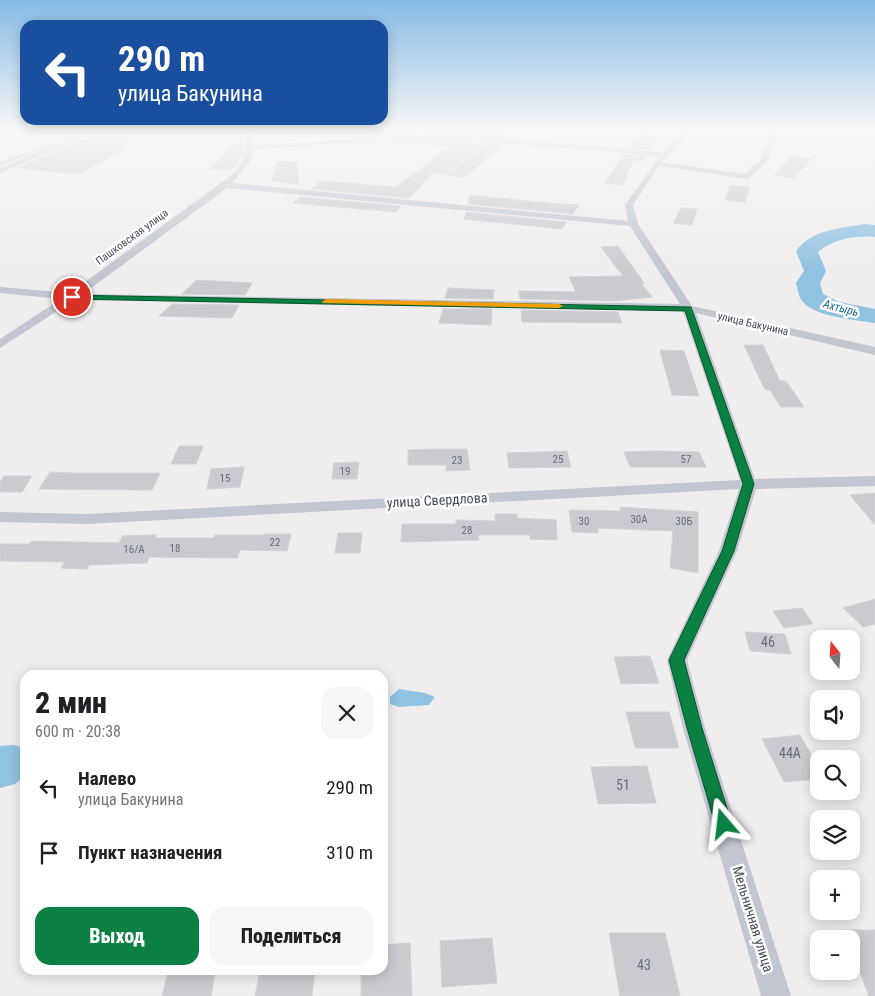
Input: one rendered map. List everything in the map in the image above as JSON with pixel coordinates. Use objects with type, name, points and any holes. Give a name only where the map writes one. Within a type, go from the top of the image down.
[{"type":"street","name":"Пашковская улица","points":[[0,344],[72,297],[233,177]]},
{"type":"street","points":[[648,177],[629,205],[633,224],[688,308],[749,484]]},
{"type":"street","points":[[225,185],[633,224]]},
{"type":"street","name":"улица Бакунина","points":[[0,290],[72,297],[688,308],[875,351]]},
{"type":"street","name":"улица Свердлова","points":[[0,517],[87,519],[749,484],[875,481]]},
{"type":"street","name":"Мельничная улица","points":[[749,484],[728,551],[677,660],[694,728],[776,996]]},
{"type":"water","points":[[399,689],[425,693],[435,697],[429,705],[399,707],[390,704],[390,697]]},
{"type":"water","points":[[0,746],[20,747],[20,780],[15,784],[0,788]]},
{"type":"building","points":[[272,177],[298,177],[298,184],[271,181]]},
{"type":"building","points":[[409,177],[429,177],[409,198],[311,189],[321,181],[396,187]]},
{"type":"building","points":[[609,177],[626,177],[623,185],[605,183]]},
{"type":"building","points":[[730,185],[750,187],[745,202],[725,200]]},
{"type":"building","points":[[470,195],[579,205],[573,214],[468,204]]},
{"type":"building","points":[[300,197],[401,206],[396,212],[293,203]]},
{"type":"building","points":[[681,208],[697,209],[692,225],[674,223]]},
{"type":"building","points":[[466,212],[567,222],[562,229],[464,219]]},
{"type":"building","points":[[618,246],[644,283],[642,285],[653,297],[614,301],[520,299],[519,291],[576,292],[569,277],[623,276],[601,247]]},
{"type":"building","points":[[197,280],[252,283],[245,295],[182,294]]},
{"type":"building","points":[[448,288],[494,290],[493,299],[445,298]]},
{"type":"building","points":[[172,304],[239,305],[232,318],[159,316]]},
{"type":"building","points":[[443,309],[492,309],[491,325],[439,323]]},
{"type":"building","points":[[521,310],[618,312],[622,323],[522,322]]},
{"type":"building","points":[[744,345],[763,345],[780,381],[786,381],[804,407],[781,407],[770,390],[766,390],[763,386]]},
{"type":"building","points":[[660,350],[684,351],[699,396],[672,395]]},
{"type":"building","points":[[179,446],[203,446],[196,464],[171,464]]},
{"type":"building","points":[[467,449],[470,470],[446,471],[446,465],[408,465],[408,450]]},
{"type":"building","points":[[567,451],[571,467],[509,468],[507,453]]},
{"type":"building","points":[[624,452],[699,452],[706,467],[630,467]]},
{"type":"building","points":[[359,462],[357,479],[332,479],[334,463]]},
{"type":"building","points":[[244,467],[240,487],[207,489],[211,469]]},
{"type":"building","points":[[50,472],[160,473],[152,490],[39,489]]},
{"type":"building","points":[[4,476],[32,476],[22,492],[0,492],[0,482]]},
{"type":"building","points":[[875,493],[875,525],[850,495]]},
{"type":"building","points":[[620,507],[698,512],[698,573],[670,568],[673,531],[598,528],[598,533],[572,532],[569,510],[621,511]]},
{"type":"building","points":[[495,514],[517,514],[517,518],[556,520],[557,540],[530,539],[530,535],[478,535],[479,540],[401,542],[402,524],[456,524],[456,520],[495,521]]},
{"type":"building","points":[[338,533],[362,533],[360,553],[335,553]]},
{"type":"building","points":[[291,534],[287,551],[240,550],[237,558],[149,557],[147,563],[89,565],[87,569],[61,568],[65,562],[0,561],[0,544],[30,544],[32,541],[119,543],[122,536],[156,535],[155,538],[214,538],[215,535]]},
{"type":"building","points":[[875,599],[875,624],[863,627],[843,608]]},
{"type":"building","points":[[802,608],[813,624],[784,628],[773,611]]},
{"type":"building","points":[[745,632],[785,634],[791,654],[750,651]]},
{"type":"building","points":[[650,656],[659,683],[621,684],[614,657]]},
{"type":"building","points":[[626,712],[669,712],[679,748],[635,748]]},
{"type":"building","points":[[800,735],[810,752],[810,780],[784,782],[762,739]]},
{"type":"building","points":[[647,766],[656,803],[598,804],[591,767]]},
{"type":"building","points":[[860,930],[875,930],[875,996],[869,996],[860,972]]},
{"type":"building","points":[[609,933],[665,933],[680,996],[620,996]]},
{"type":"building","points":[[492,938],[497,983],[442,987],[440,941]]},
{"type":"building","points":[[410,943],[412,996],[361,996],[361,975],[388,975],[388,945]]},
{"type":"building","points":[[167,975],[214,975],[211,996],[162,996]]},
{"type":"building","points":[[259,975],[314,975],[312,996],[255,996]]},
{"type":"waterway","name":"Ахтырь","points":[[875,231],[864,230],[822,238],[807,251],[815,271],[808,283],[812,298],[832,308],[875,316]]},
{"type":"slow traffic","points":[[326,302],[559,306]]},
{"type":"route","points":[[72,297],[688,308],[749,484],[728,551],[677,660],[694,728],[724,824]]}]
